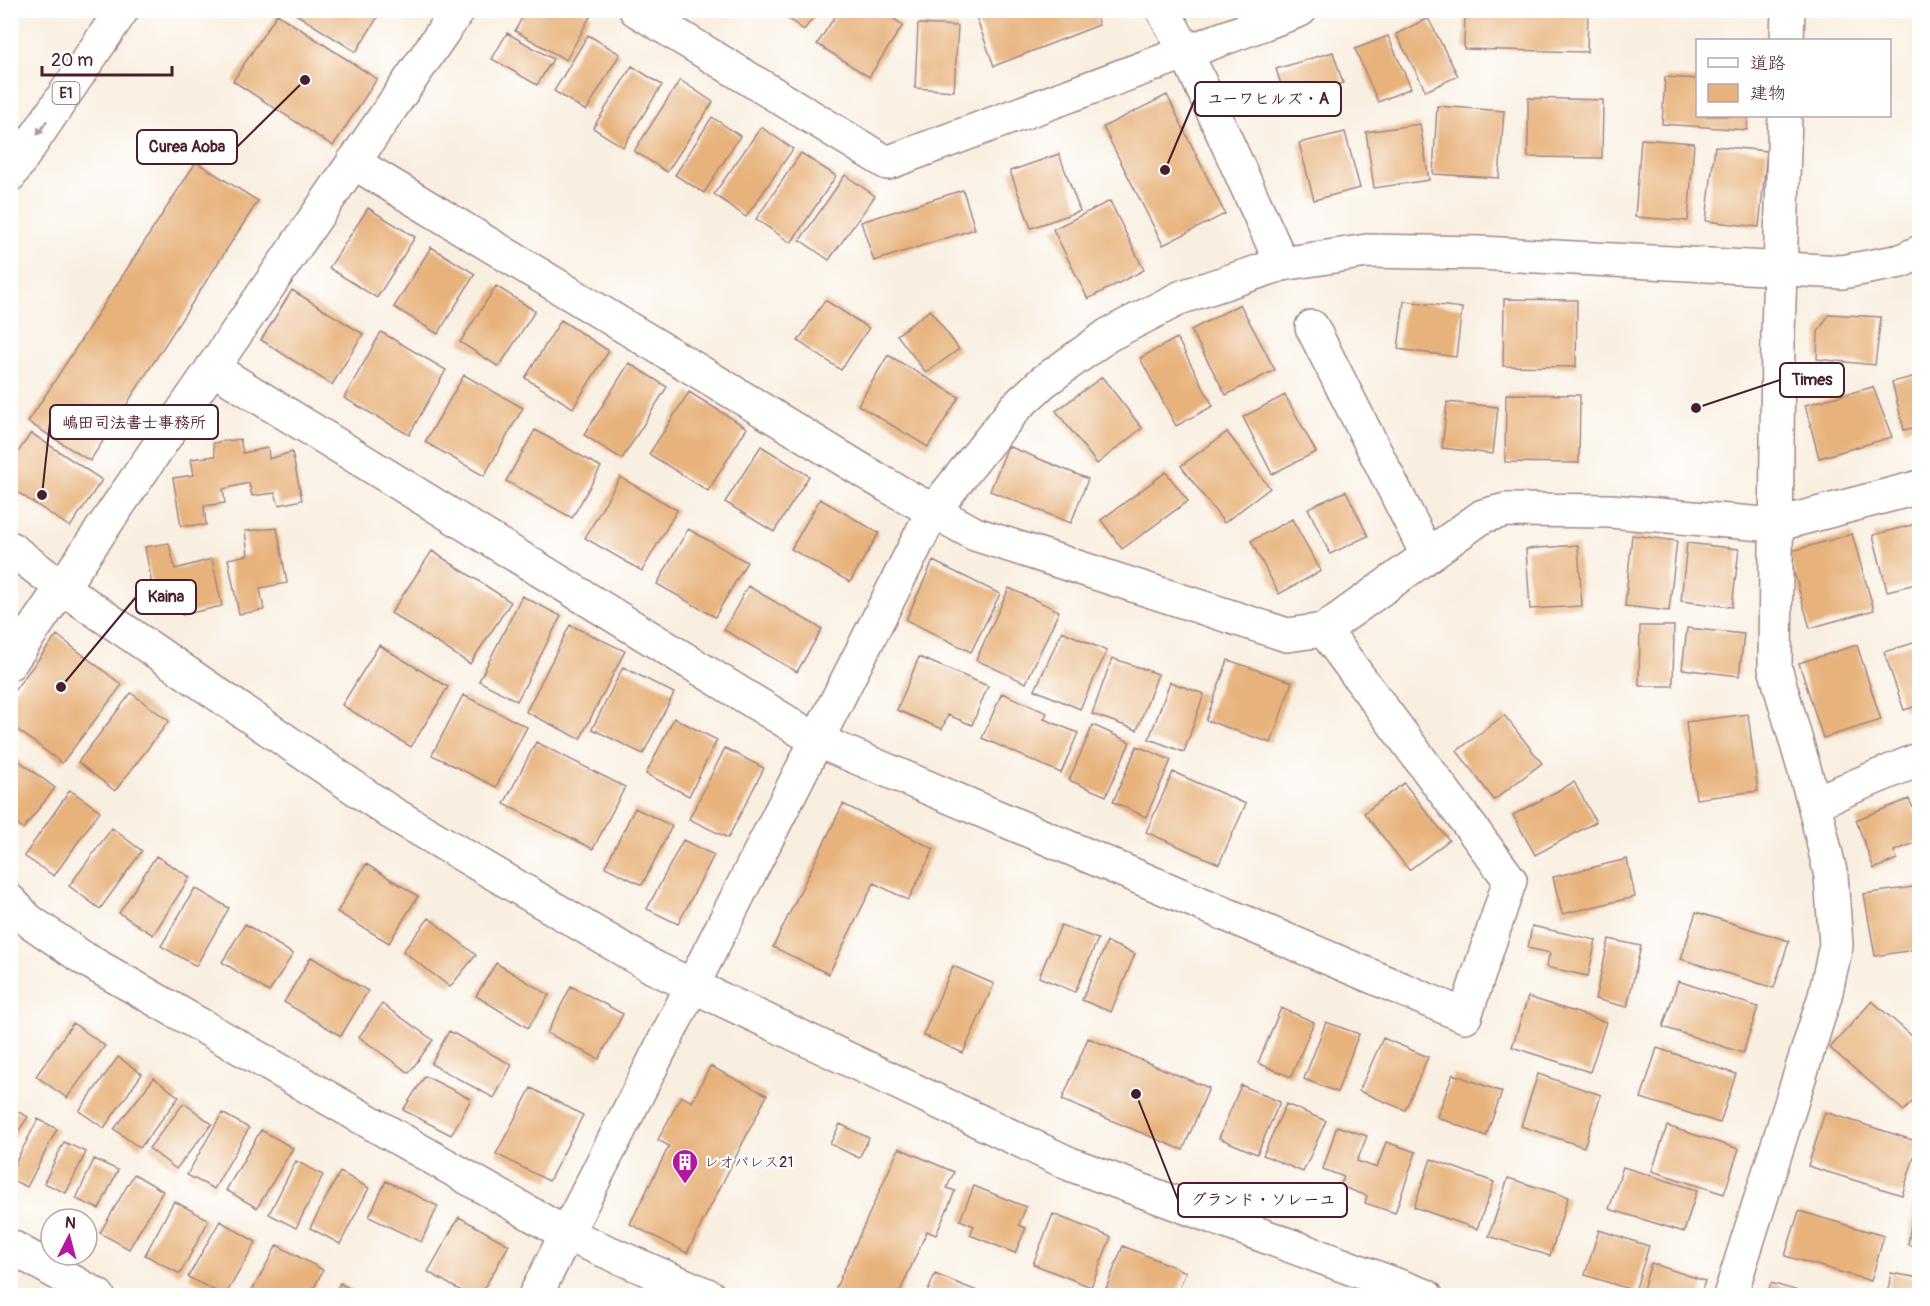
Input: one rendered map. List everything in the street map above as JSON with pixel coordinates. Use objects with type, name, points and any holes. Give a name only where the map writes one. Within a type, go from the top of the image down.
[{"type":"main road","name":"E1","points":[[10,175],[122,10]]},
{"type":"main road","points":[[10,663],[458,10]]},
{"type":"main road","points":[[636,10],[887,163],[1300,10]]},
{"type":"main road","points":[[1163,10],[1186,54],[1282,264]]},
{"type":"main road","points":[[1787,39],[1788,10]]},
{"type":"main road","points":[[1730,1296],[1825,996],[1836,945],[1831,876],[1814,803],[1775,668],[1779,270],[1785,117]]},
{"type":"main road","points":[[353,162],[933,511],[975,534],[1287,635],[1324,630],[1483,516],[1506,510],[1610,511],[1775,525],[1920,487]]},
{"type":"main road","points":[[535,1296],[690,986],[933,511],[1016,407],[1043,382],[1108,336],[1182,297],[1282,264],[1378,251],[1480,253],[1842,272],[1901,261],[1920,252]]},
{"type":"main road","points":[[1312,327],[1427,554]]},
{"type":"main road","points":[[212,368],[816,740],[1465,1017],[1510,880],[1324,630]]},
{"type":"main road","points":[[10,548],[61,587],[390,812],[690,986],[1070,1164],[1426,1296]]},
{"type":"main road","points":[[1814,803],[1920,759]]},
{"type":"main road","points":[[10,901],[28,920],[83,958],[566,1234],[709,1296]]},
{"type":"main road","points":[[10,1246],[98,1296]]},
{"type":"building","points":[[296,10],[382,10],[356,52],[294,13]]},
{"type":"building","points":[[526,10],[583,10],[591,15],[566,60],[515,31]]},
{"type":"building","points":[[777,10],[819,10],[804,30]]},
{"type":"building","points":[[839,10],[880,10],[903,25],[869,77],[817,44]]},
{"type":"building","points":[[993,10],[1094,10],[1099,25],[994,66],[976,17]]},
{"type":"building","points":[[1465,10],[1588,10],[1587,52],[1464,49]]},
{"type":"building","points":[[277,14],[377,79],[333,146],[233,81]]},
{"type":"building","points":[[1428,18],[1458,76],[1426,91],[1396,34]]},
{"type":"building","points":[[918,24],[958,26],[954,91],[915,88]]},
{"type":"building","points":[[507,33],[553,59],[537,85],[492,59]]},
{"type":"building","points":[[588,35],[620,54],[586,111],[554,91]]},
{"type":"building","points":[[1388,36],[1411,88],[1378,102],[1355,49]]},
{"type":"building","points":[[1333,52],[1343,83],[1286,100],[1276,69]]},
{"type":"building","points":[[632,66],[662,85],[623,147],[593,128]]},
{"type":"building","points":[[1665,77],[1696,79],[1696,117],[1748,117],[1747,130],[1662,124]]},
{"type":"building","points":[[680,80],[713,102],[667,172],[634,151]]},
{"type":"building","points":[[1167,95],[1225,214],[1163,245],[1103,127]]},
{"type":"building","points":[[1528,98],[1603,100],[1602,158],[1528,157]]},
{"type":"building","points":[[1437,106],[1504,111],[1499,178],[1433,174]]},
{"type":"building","points":[[712,117],[740,136],[704,193],[675,175]]},
{"type":"building","points":[[1420,124],[1429,180],[1374,188],[1366,132]]},
{"type":"building","points":[[761,127],[793,149],[746,217],[714,194]]},
{"type":"building","points":[[1345,132],[1360,188],[1314,200],[1299,143]]},
{"type":"building","points":[[1641,139],[1694,143],[1688,221],[1635,217]]},
{"type":"building","points":[[1715,146],[1767,151],[1759,227],[1706,221]]},
{"type":"building","points":[[801,153],[836,176],[791,243],[756,219]]},
{"type":"building","points":[[1059,154],[1080,211],[1031,228],[1010,171]]},
{"type":"building","points":[[196,162],[258,201],[90,461],[28,422]]},
{"type":"building","points":[[845,175],[875,196],[829,260],[800,240]]},
{"type":"building","points":[[963,190],[975,229],[874,261],[861,222]]},
{"type":"building","points":[[1110,201],[1144,270],[1088,299],[1053,229]]},
{"type":"building","points":[[368,208],[415,237],[377,298],[329,268]]},
{"type":"building","points":[[431,247],[475,274],[438,334],[394,307]]},
{"type":"building","points":[[496,286],[535,311],[499,367],[460,342]]},
{"type":"building","points":[[292,290],[363,334],[332,385],[261,340]]},
{"type":"building","points":[[1504,299],[1577,300],[1576,367],[1503,366]]},
{"type":"building","points":[[825,300],[869,328],[841,370],[798,341]]},
{"type":"building","points":[[1404,301],[1462,308],[1456,357],[1398,349]]},
{"type":"building","points":[[1240,304],[1275,370],[1226,395],[1191,330]]},
{"type":"building","points":[[930,310],[959,349],[926,373],[897,335]]},
{"type":"building","points":[[1829,314],[1881,317],[1875,365],[1817,359],[1818,332]]},
{"type":"building","points":[[561,320],[609,351],[573,408],[525,378]]},
{"type":"building","points":[[381,332],[446,370],[409,435],[344,398]]},
{"type":"building","points":[[1177,338],[1213,406],[1176,426],[1140,358]]},
{"type":"building","points":[[888,355],[959,397],[928,447],[858,405]]},
{"type":"building","points":[[629,363],[667,387],[622,459],[584,435]]},
{"type":"building","points":[[464,375],[523,408],[484,476],[425,442]]},
{"type":"building","points":[[1920,375],[1920,426],[1904,430],[1892,382]]},
{"type":"building","points":[[1102,377],[1142,428],[1097,464],[1056,411]]},
{"type":"building","points":[[1873,387],[1892,437],[1819,458],[1805,405]]},
{"type":"building","points":[[689,392],[747,428],[708,491],[649,454]]},
{"type":"building","points":[[1506,394],[1580,395],[1579,463],[1505,462]]},
{"type":"building","points":[[1285,395],[1316,452],[1272,474],[1243,417]]},
{"type":"building","points":[[1447,402],[1498,407],[1493,454],[1442,448]]},
{"type":"building","points":[[535,430],[601,467],[572,518],[506,481]]},
{"type":"building","points":[[1227,432],[1270,488],[1224,523],[1181,466]]},
{"type":"building","points":[[31,433],[102,480],[70,527],[10,487],[10,464]]},
{"type":"building","points":[[240,439],[243,453],[268,448],[269,459],[292,452],[302,500],[279,505],[275,493],[252,496],[249,483],[223,489],[225,503],[204,506],[206,525],[181,526],[173,478],[194,475],[191,459],[215,456],[213,443]]},
{"type":"building","points":[[761,446],[809,476],[774,532],[725,502]]},
{"type":"building","points":[[1008,446],[1088,479],[1071,523],[990,491]]},
{"type":"building","points":[[1166,472],[1188,501],[1122,549],[1101,520]]},
{"type":"building","points":[[620,477],[677,510],[642,571],[585,538]]},
{"type":"building","points":[[1346,491],[1368,536],[1330,554],[1308,508]]},
{"type":"building","points":[[820,499],[879,533],[850,582],[791,549]]},
{"type":"building","points":[[1292,519],[1321,571],[1279,594],[1251,541]]},
{"type":"building","points":[[1920,523],[1920,583],[1887,591],[1873,535]]},
{"type":"building","points":[[277,528],[287,583],[260,588],[264,610],[239,614],[228,559],[248,555],[245,531]]},
{"type":"building","points":[[688,529],[747,562],[715,617],[657,584]]},
{"type":"building","points":[[1852,534],[1874,610],[1810,628],[1788,552]]},
{"type":"building","points":[[1632,535],[1677,541],[1669,611],[1625,606]]},
{"type":"building","points":[[169,543],[175,569],[212,559],[222,606],[182,615],[176,592],[154,597],[145,547]]},
{"type":"building","points":[[1687,543],[1739,549],[1732,607],[1681,601]]},
{"type":"building","points":[[1578,545],[1582,606],[1530,609],[1526,549]]},
{"type":"building","points":[[432,551],[511,602],[470,664],[391,613]]},
{"type":"building","points":[[933,561],[1000,594],[971,652],[906,620]]},
{"type":"building","points":[[748,586],[822,629],[797,672],[724,630]]},
{"type":"building","points":[[1009,588],[1059,611],[1026,683],[976,660]]},
{"type":"building","points":[[522,596],[561,616],[517,701],[479,681]]},
{"type":"building","points":[[570,625],[625,651],[580,739],[526,712]]},
{"type":"building","points":[[1640,626],[1674,626],[1673,686],[1639,686]]},
{"type":"building","points":[[1687,628],[1744,634],[1739,676],[1682,669]]},
{"type":"building","points":[[1062,631],[1107,651],[1080,709],[1035,690]]},
{"type":"building","points":[[57,635],[122,685],[62,763],[10,724],[10,696]]},
{"type":"building","points":[[1920,641],[1920,705],[1904,710],[1884,652]]},
{"type":"building","points":[[379,645],[448,687],[411,747],[342,705]]},
{"type":"building","points":[[1857,645],[1881,720],[1823,738],[1799,663]]},
{"type":"building","points":[[919,657],[988,686],[972,725],[948,715],[942,729],[897,710]]},
{"type":"building","points":[[1112,658],[1158,674],[1137,730],[1092,714]]},
{"type":"building","points":[[1228,660],[1292,682],[1271,743],[1206,720]]},
{"type":"building","points":[[623,667],[674,693],[643,754],[592,729]]},
{"type":"building","points":[[1170,682],[1204,694],[1184,752],[1149,739]]},
{"type":"building","points":[[131,693],[169,721],[115,791],[78,762]]},
{"type":"building","points":[[1002,693],[1047,713],[1044,719],[1078,733],[1061,773],[982,738]]},
{"type":"building","points":[[463,695],[527,727],[496,787],[432,755]]},
{"type":"building","points":[[1748,714],[1758,791],[1696,799],[1686,722]]},
{"type":"building","points":[[1504,715],[1542,763],[1494,800],[1457,751]]},
{"type":"building","points":[[674,718],[717,740],[689,796],[646,774]]},
{"type":"building","points":[[1093,725],[1130,742],[1106,796],[1069,780]]},
{"type":"building","points":[[536,742],[625,787],[593,849],[504,804]]},
{"type":"building","points":[[1137,746],[1171,760],[1146,817],[1113,802]]},
{"type":"building","points":[[725,748],[764,768],[728,838],[689,819]]},
{"type":"building","points":[[10,754],[55,788],[23,829],[10,820]]},
{"type":"building","points":[[1173,772],[1246,804],[1219,864],[1146,832]]},
{"type":"building","points":[[1574,782],[1596,822],[1535,855],[1513,815]]},
{"type":"building","points":[[1404,783],[1449,840],[1409,870],[1364,813]]},
{"type":"building","points":[[70,790],[100,811],[54,876],[24,856]]},
{"type":"building","points":[[1909,799],[1920,824],[1920,841],[1894,851],[1897,859],[1874,869],[1856,820]]},
{"type":"building","points":[[843,804],[934,849],[908,900],[874,883],[829,974],[773,947]]},
{"type":"building","points":[[635,808],[672,826],[642,885],[605,867]]},
{"type":"building","points":[[112,828],[142,851],[100,909],[69,886]]},
{"type":"building","points":[[683,840],[714,855],[678,924],[647,909]]},
{"type":"building","points":[[156,856],[190,877],[153,935],[119,913]]},
{"type":"building","points":[[1627,859],[1635,897],[1562,914],[1553,877]]},
{"type":"building","points":[[366,864],[418,896],[389,943],[337,912]]},
{"type":"building","points":[[1920,886],[1920,949],[1875,956],[1864,894]]},
{"type":"building","points":[[195,888],[229,908],[196,966],[161,946]]},
{"type":"building","points":[[1696,912],[1789,941],[1774,988],[1681,959]]},
{"type":"building","points":[[429,918],[476,955],[450,987],[403,951]]},
{"type":"building","points":[[245,924],[293,954],[269,992],[222,962]]},
{"type":"building","points":[[1061,925],[1098,939],[1075,992],[1039,977]]},
{"type":"building","points":[[1532,926],[1596,940],[1588,976],[1546,967],[1550,953],[1528,948]]},
{"type":"building","points":[[1609,939],[1641,946],[1627,1007],[1595,999]]},
{"type":"building","points":[[1107,942],[1135,954],[1111,1012],[1082,1000]]},
{"type":"building","points":[[311,957],[368,991],[341,1036],[284,1002]]},
{"type":"building","points":[[496,963],[549,995],[528,1028],[476,996]]},
{"type":"building","points":[[953,966],[994,984],[963,1053],[923,1035]]},
{"type":"building","points":[[1678,981],[1758,1007],[1743,1053],[1663,1027]]},
{"type":"building","points":[[571,986],[623,1014],[599,1059],[547,1033]]},
{"type":"building","points":[[1528,997],[1606,1022],[1590,1072],[1512,1047]]},
{"type":"building","points":[[1872,1001],[1920,1043],[1920,1093],[1904,1111],[1830,1048]]},
{"type":"building","points":[[382,1004],[433,1040],[409,1073],[359,1037]]},
{"type":"building","points":[[1281,1008],[1314,1022],[1291,1077],[1258,1063]]},
{"type":"building","points":[[1326,1022],[1359,1034],[1337,1092],[1304,1079]]},
{"type":"building","points":[[73,1023],[105,1046],[67,1098],[36,1076]]},
{"type":"building","points":[[449,1031],[512,1065],[494,1098],[431,1064]]},
{"type":"building","points":[[1088,1038],[1209,1088],[1183,1150],[1062,1100]]},
{"type":"building","points":[[1383,1038],[1428,1057],[1405,1110],[1359,1091]]},
{"type":"building","points":[[1657,1048],[1736,1074],[1720,1123],[1641,1098]]},
{"type":"building","points":[[118,1057],[142,1074],[104,1128],[79,1111]]},
{"type":"building","name":"レオパレス21","points":[[710,1066],[767,1095],[687,1253],[630,1224],[669,1146],[658,1140],[681,1096],[692,1102]]},
{"type":"building","points":[[1453,1074],[1502,1092],[1486,1136],[1437,1117]]},
{"type":"building","points":[[1538,1074],[1601,1095],[1584,1147],[1521,1126]]},
{"type":"building","points":[[425,1076],[471,1099],[451,1135],[403,1110]]},
{"type":"building","points":[[154,1078],[179,1097],[140,1148],[114,1129]]},
{"type":"building","points":[[1241,1085],[1280,1102],[1257,1154],[1219,1138]]},
{"type":"building","points":[[531,1088],[583,1115],[549,1181],[496,1154]]},
{"type":"building","points":[[184,1103],[212,1124],[176,1169],[149,1148]]},
{"type":"building","points":[[1286,1104],[1326,1121],[1303,1172],[1263,1155]]},
{"type":"building","points":[[10,1107],[28,1117],[10,1144]]},
{"type":"building","points":[[1825,1112],[1919,1142],[1902,1195],[1808,1166]]},
{"type":"building","points":[[222,1113],[249,1128],[214,1189],[187,1175]]},
{"type":"building","points":[[38,1119],[57,1129],[27,1187],[10,1179],[10,1173]]},
{"type":"building","points":[[840,1124],[869,1138],[859,1158],[830,1144]]},
{"type":"building","points":[[1337,1126],[1367,1136],[1357,1161],[1377,1168],[1386,1142],[1416,1152],[1395,1213],[1365,1203],[1367,1196],[1340,1186],[1344,1177],[1323,1169]]},
{"type":"building","points":[[1667,1126],[1739,1149],[1724,1194],[1652,1171]]},
{"type":"building","points":[[261,1130],[293,1148],[257,1208],[226,1190]]},
{"type":"building","points":[[64,1142],[86,1152],[66,1193],[44,1183]]},
{"type":"building","points":[[899,1148],[954,1172],[947,1188],[955,1191],[936,1235],[927,1231],[898,1296],[832,1296]]},
{"type":"building","points":[[94,1159],[118,1170],[99,1209],[99,1207],[76,1199]]},
{"type":"building","points":[[1431,1159],[1494,1182],[1477,1229],[1414,1207]]},
{"type":"building","points":[[296,1161],[323,1175],[296,1228],[269,1214]]},
{"type":"building","points":[[1623,1167],[1697,1190],[1684,1232],[1609,1209]]},
{"type":"building","points":[[340,1172],[369,1188],[340,1244],[310,1228]]},
{"type":"building","points":[[134,1174],[163,1191],[129,1249],[100,1233]]},
{"type":"building","points":[[1508,1178],[1568,1197],[1550,1256],[1489,1236]]},
{"type":"building","points":[[386,1181],[438,1206],[421,1242],[369,1217]]},
{"type":"building","points":[[974,1186],[1026,1207],[1019,1225],[1026,1228],[1015,1253],[970,1235],[974,1226],[960,1220]]},
{"type":"building","points":[[1915,1194],[1920,1194],[1920,1247],[1908,1245]]},
{"type":"building","points":[[174,1201],[209,1220],[180,1274],[145,1255]]},
{"type":"building","points":[[1799,1211],[1884,1236],[1871,1281],[1785,1256]]},
{"type":"building","points":[[1053,1214],[1111,1237],[1091,1287],[1033,1264]]},
{"type":"building","points":[[459,1217],[509,1245],[480,1296],[470,1296],[428,1272]]},
{"type":"building","points":[[220,1221],[256,1242],[225,1296],[188,1277]]},
{"type":"building","points":[[1599,1230],[1649,1246],[1635,1291],[1585,1275]]},
{"type":"building","points":[[277,1245],[323,1270],[310,1296],[249,1296]]},
{"type":"building","points":[[1123,1246],[1186,1272],[1176,1296],[1103,1296]]},
{"type":"building","points":[[1651,1263],[1705,1281],[1700,1296],[1641,1296]]},
{"type":"building","points":[[1891,1273],[1920,1278],[1920,1296],[1887,1296]]},
{"type":"building","points":[[935,1274],[987,1295],[987,1296],[926,1296]]},
{"type":"building","points":[[340,1283],[362,1296],[333,1296]]},
{"type":"building","points":[[1771,1283],[1812,1295],[1767,1296]]},
{"type":"place","name":"Curea Aoba","points":[[305,80]]},
{"type":"place","name":"ユーワヒルズ・A","points":[[1165,170]]},
{"type":"place","name":"Times","points":[[1696,408]]},
{"type":"place","name":"嶋田司法書士事務所","points":[[42,495]]},
{"type":"place","name":"Kaina","points":[[61,687]]},
{"type":"place","name":"グランド・ソレーユ","points":[[1136,1094]]},
{"type":"place","name":"レオパレス21","points":[[685,1185]]}]
